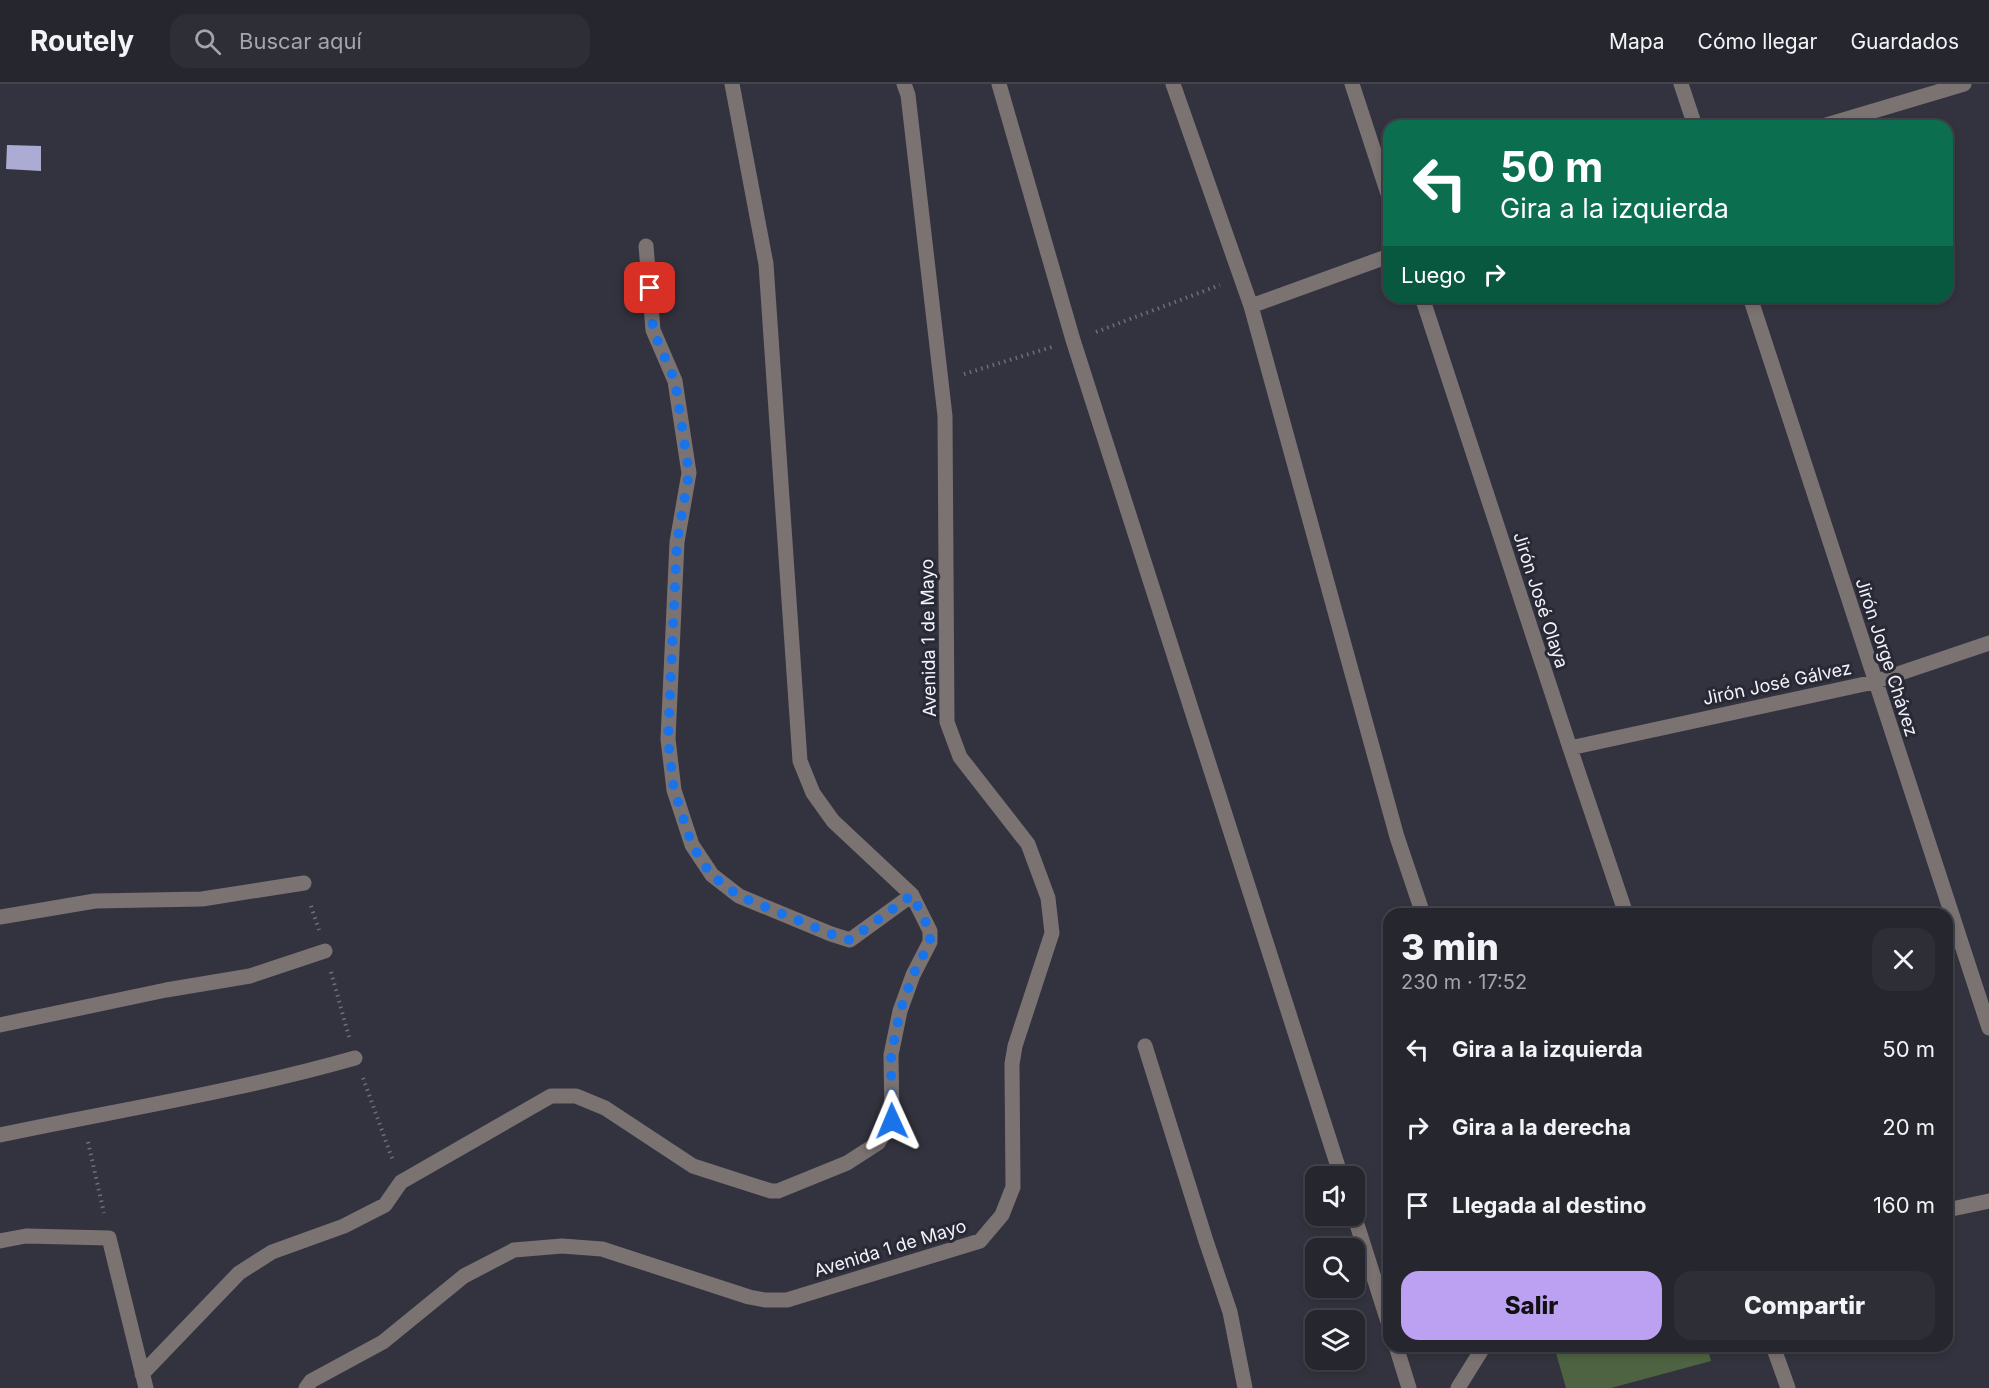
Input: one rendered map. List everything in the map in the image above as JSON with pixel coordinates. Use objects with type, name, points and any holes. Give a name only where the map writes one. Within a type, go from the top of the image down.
[{"type":"street","points":[[144,1381],[239,1273],[272,1252],[344,1226],[385,1205],[400,1182],[551,1096],[576,1096],[605,1108],[693,1166],[771,1191],[778,1191],[847,1163],[879,1143],[892,1121],[891,1055],[900,1011],[913,975],[930,942],[930,931],[912,895],[833,821],[813,793],[800,761],[766,264],[732,84]]},
{"type":"street","name":"Avenida 1 de Mayo","points":[[306,1388],[311,1381],[383,1342],[464,1276],[514,1250],[562,1246],[602,1249],[749,1297],[787,1300],[980,1241],[1002,1215],[1013,1187],[1013,1055],[1052,933],[1048,898],[1028,844],[960,757],[947,722],[945,416],[908,95],[904,84]]},
{"type":"street","points":[[999,84],[1073,340],[1338,1166]]},
{"type":"street","points":[[1173,84],[1251,306],[1394,826],[1421,908]]},
{"type":"street","points":[[1352,84],[1383,179]]},
{"type":"street","points":[[1681,84],[1693,120]]},
{"type":"street","points":[[1843,120],[1964,84]]},
{"type":"street","points":[[646,246],[653,330],[675,381],[689,473],[677,542],[668,739],[674,790],[692,845],[711,875],[739,896],[850,940],[912,895]]},
{"type":"street","points":[[1251,306],[1383,258]]},
{"type":"street","name":"Jirón José Olaya","points":[[1424,303],[1624,908]]},
{"type":"street","name":"Jirón Jorge Chávez","points":[[1752,303],[1949,908]]},
{"type":"street","name":"Jirón José Gálvez","points":[[1570,748],[1874,682],[1989,643]]},
{"type":"street","points":[[0,917],[95,901],[201,899],[304,883]]},
{"type":"street","name":"Jirón Jorge Chávez","points":[[1953,920],[1989,1028]]},
{"type":"street","points":[[0,1025],[145,994],[250,976],[325,951]]},
{"type":"street","points":[[1145,1046],[1230,1312],[1245,1388]]},
{"type":"street","points":[[0,1135],[198,1096],[309,1071],[355,1058]]},
{"type":"street","points":[[1953,1209],[1989,1201]]},
{"type":"street","points":[[1358,1226],[1383,1306]]},
{"type":"street","points":[[0,1241],[26,1236],[109,1238],[144,1381]]},
{"type":"street","points":[[1397,1352],[1409,1388]]},
{"type":"street","points":[[1458,1388],[1480,1352]]},
{"type":"street","points":[[1775,1352],[1788,1388]]},
{"type":"path","points":[[82,1118],[109,1238]]},
{"type":"green space","points":[[1556,1352],[1709,1352],[1711,1361],[1611,1388],[1566,1388]]},
{"type":"building","points":[[7,145],[41,146],[41,171],[6,169]]},
{"type":"route","points":[[650,288],[653,330],[675,381],[689,473],[677,542],[676,563],[668,739],[674,790],[692,845],[711,875],[739,896],[850,940],[912,895],[930,931],[930,942],[913,975],[900,1011],[891,1055],[892,1121]]}]
